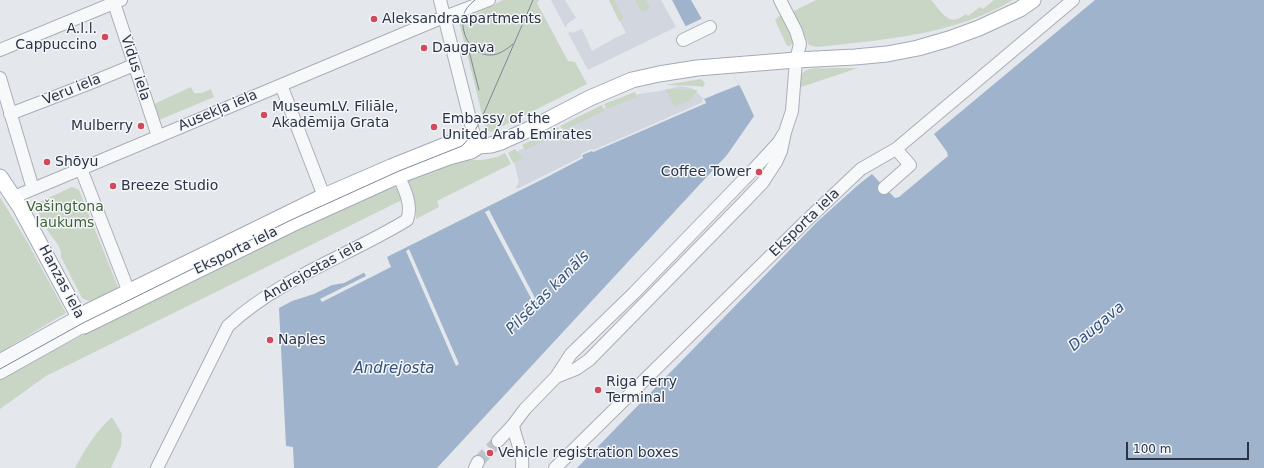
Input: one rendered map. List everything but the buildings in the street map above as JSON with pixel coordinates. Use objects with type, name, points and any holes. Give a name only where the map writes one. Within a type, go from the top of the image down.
[{"type":"main road","name":"Eksporta iela","points":[[82,321],[131,297],[292,224],[326,202],[396,171],[456,141],[479,146],[492,145],[514,136],[590,98],[632,80],[697,68],[855,57],[887,54],[918,48],[979,28],[1020,9],[1033,0]]},
{"type":"main road","name":"Eksporta iela","points":[[396,171],[443,159],[479,146]]},
{"type":"main road","name":"Hanzas iela","points":[[0,177],[14,197],[82,321]]},
{"type":"street","points":[[440,0],[471,123],[479,146]]},
{"type":"street","name":"Ausekļa iela","points":[[14,197],[444,17],[489,0]]},
{"type":"street","name":"Eksporta iela","points":[[555,468],[806,221],[861,169],[896,149],[1073,0]]},
{"type":"street","points":[[0,50],[116,1]]},
{"type":"street","name":"Vidus iela","points":[[116,1],[134,64],[158,136]]},
{"type":"street","points":[[556,377],[576,369],[589,360],[744,202],[762,182],[776,162],[781,151],[792,111],[796,60],[800,44],[783,1]]},
{"type":"street","points":[[683,40],[710,27]]},
{"type":"street","name":"Veru iela","points":[[10,114],[88,84],[134,64]]},
{"type":"street","points":[[0,78],[33,189]]},
{"type":"street","points":[[281,85],[326,202]]},
{"type":"street","points":[[456,141],[466,132],[471,123]]},
{"type":"street","points":[[498,441],[525,409],[556,377],[571,354],[634,293],[722,202],[778,142],[785,132]]},
{"type":"street","points":[[884,188],[910,165],[896,149]]},
{"type":"street","points":[[81,169],[131,297]]},
{"type":"street","name":"Andrejostas iela","points":[[157,468],[228,326],[241,314],[287,283],[407,220],[410,213],[409,207],[396,171]]},
{"type":"street","name":"Eksporta iela","points":[[0,360],[82,321]]},
{"type":"street","name":"Eksporta iela","points":[[0,373],[82,321]]},
{"type":"street","points":[[513,425],[514,434],[522,454],[522,468]]},
{"type":"shaded area","points":[[551,0],[565,0],[576,18],[565,27]]},
{"type":"shaded area","points":[[609,0],[661,0],[676,27],[588,70],[568,33],[570,31],[572,33],[582,29],[592,51],[626,33]]},
{"type":"shaded area","points":[[680,86],[692,88],[704,99],[706,103],[583,158],[518,191],[516,187],[519,182],[512,154],[616,102],[639,94]]},
{"type":"green space","points":[[503,0],[539,0],[537,3],[568,61],[575,62],[587,84],[491,132],[486,130],[459,22]]},
{"type":"green space","points":[[609,0],[614,0],[623,16],[619,21]]},
{"type":"green space","points":[[635,0],[646,0],[650,8],[642,12]]},
{"type":"green space","points":[[816,0],[931,0],[946,17],[955,20],[966,14],[968,16],[980,7],[983,9],[994,0],[1013,0],[990,12],[967,21],[918,34],[867,42],[816,47],[809,45],[792,12]]},
{"type":"green space","points":[[779,16],[783,16],[794,42],[790,46],[787,46],[775,20]]},
{"type":"green space","points":[[858,68],[798,88],[801,75],[807,70]]},
{"type":"green space","points":[[701,79],[705,83],[703,87],[665,85]]},
{"type":"green space","points":[[191,87],[194,93],[202,93],[211,89],[214,97],[159,120],[154,104]]},
{"type":"green space","points":[[666,89],[698,90],[690,100],[674,107]]},
{"type":"green space","points":[[635,92],[637,97],[607,109],[604,104]]},
{"type":"green space","points":[[602,105],[604,111],[564,130],[561,128],[560,126]]},
{"type":"green space","points":[[558,127],[561,132],[525,150],[522,145]]},
{"type":"green space","points":[[515,149],[523,158],[513,163],[508,153]]},
{"type":"green space","points":[[505,153],[511,164],[437,201],[439,207],[416,219],[414,202],[409,188],[408,179],[465,160],[482,160],[497,157]]},
{"type":"green space","points":[[393,186],[397,189],[402,200],[46,376],[0,409],[0,378],[289,229]]},
{"type":"green space","name":"Vašingtona laukums","points":[[72,187],[79,190],[118,287],[115,293],[93,303],[82,298],[61,257],[59,246],[45,227],[35,204]]},
{"type":"green space","points":[[0,197],[25,238],[66,313],[0,352]]},
{"type":"green space","points":[[112,417],[122,434],[121,446],[111,468],[75,468],[91,441]]},
{"type":"water","name":"Andrejosta","points":[[672,0],[691,0],[742,90],[754,116],[727,155],[437,468],[294,468],[293,447],[286,446],[279,308],[292,301],[314,294],[332,285],[344,283],[377,266],[387,255],[583,158],[582,155],[592,150],[593,152],[706,103],[704,99],[714,95],[686,27]]},
{"type":"water","points":[[1095,0],[1264,0],[1264,468],[577,468],[817,222],[872,174],[895,198],[899,197],[948,156],[947,152],[934,134]]},
{"type":"pier","points":[[703,18],[739,85],[711,96],[710,94],[712,94],[684,27]]},
{"type":"pier","points":[[704,99],[706,103],[593,152],[592,151],[582,155],[583,158],[549,176],[387,257],[391,267],[322,302],[320,299],[366,276],[363,270],[376,264],[386,253],[581,157],[581,154],[591,149],[594,150],[703,102],[702,100]]},
{"type":"pier","points":[[489,210],[535,298],[532,300],[485,212]]},
{"type":"pier","points":[[409,249],[459,364],[456,366],[406,251]]},
{"type":"tunnel","points":[[478,462],[498,441]]},
{"type":"tram line","points":[[475,0],[467,8],[463,18],[464,31],[473,48],[478,52],[494,55],[513,44]]},
{"type":"tram line","points":[[0,369],[83,323],[291,220],[399,171],[462,146],[472,135],[480,122],[533,0]]},
{"type":"tram line","points":[[467,43],[479,90]]},
{"type":"place","name":"Aleksandraapartments","points":[[374,19]]},
{"type":"place","name":"A.l.l. Cappuccino","points":[[105,37]]},
{"type":"place","name":"Daugava","points":[[424,48]]},
{"type":"place","name":"MuseumLV. Filiāle, Akadēmija Grata","points":[[264,115]]},
{"type":"place","name":"Mulberry","points":[[141,126]]},
{"type":"place","name":"Embassy of the United Arab Emirates","points":[[434,127]]},
{"type":"place","name":"Shōyu","points":[[47,162]]},
{"type":"place","name":"Coffee Tower","points":[[759,172]]},
{"type":"place","name":"Breeze Studio","points":[[113,186]]},
{"type":"place","name":"Naples","points":[[270,340]]},
{"type":"place","name":"Riga Ferry Terminal","points":[[598,390]]},
{"type":"place","name":"Vehicle registration boxes","points":[[490,453]]},
{"type":"water label","name":"Pilsētas kanāls","points":[[548,293]]}]
